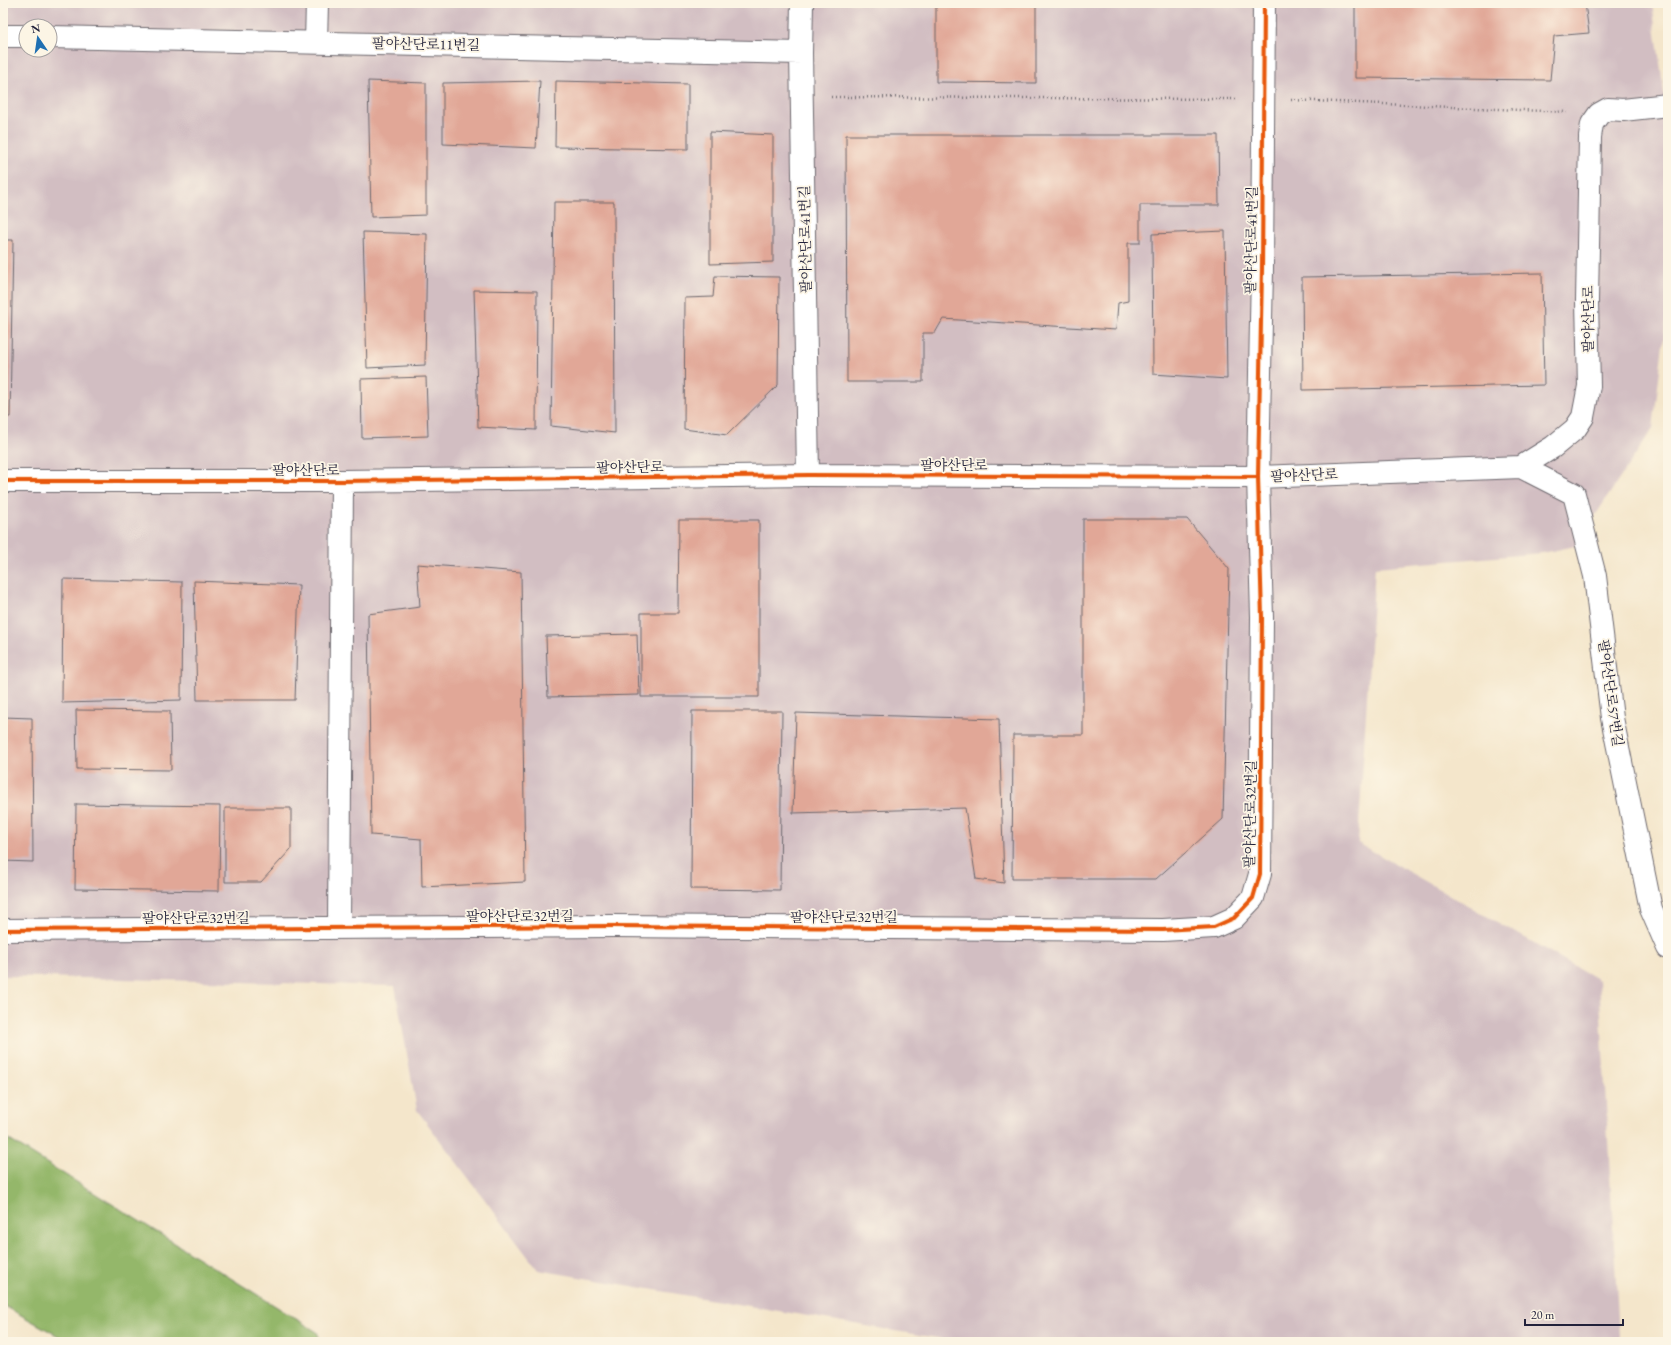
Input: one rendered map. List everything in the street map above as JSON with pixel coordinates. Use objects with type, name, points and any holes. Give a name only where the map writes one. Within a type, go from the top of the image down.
[{"type":"street","points":[[316,42],[317,3]]},
{"type":"street","name":"팔야산단로41번길","points":[[802,3],[801,53],[808,475]]},
{"type":"street","name":"팔야산단로41번길","points":[[1258,477],[1264,99],[1264,3]]},
{"type":"street","points":[[3,36],[18,36]]},
{"type":"street","name":"팔야산단로11번길","points":[[58,37],[801,53]]},
{"type":"street","points":[[1599,114],[1608,108],[1623,110],[1668,106]]},
{"type":"street","name":"팔야산단로","points":[[3,481],[342,482],[808,475],[1258,477],[1521,466],[1553,447],[1575,429],[1583,417],[1589,386],[1587,300],[1590,138],[1592,124],[1599,114]]},
{"type":"street","name":"팔야산단로57번길","points":[[1521,466],[1574,494],[1595,576],[1612,718],[1651,909],[1668,948]]},
{"type":"street","name":"팔야산단로32번길","points":[[3,930],[613,926],[1163,930],[1214,927],[1234,918],[1253,898],[1260,874],[1262,617],[1258,477]]},
{"type":"street","points":[[339,928],[342,482]]},
{"type":"path","points":[[802,97],[1264,99],[1599,114]]},
{"type":"shaded area","points":[[3,3],[1652,3],[1668,123],[1668,302],[1653,428],[1575,546],[1543,553],[1375,567],[1358,843],[1599,980],[1619,1336],[1616,1342],[960,1342],[538,1270],[417,1110],[395,986],[3,976]]},
{"type":"green space","points":[[3,1136],[317,1332],[321,1342],[69,1342],[3,1305]]},
{"type":"building","points":[[936,3],[1036,3],[1036,83],[936,82]]},
{"type":"building","points":[[1355,3],[1585,3],[1589,33],[1554,36],[1550,80],[1355,78]]},
{"type":"building","points":[[368,81],[426,83],[426,215],[371,217]]},
{"type":"building","points":[[540,81],[536,148],[443,144],[443,83]]},
{"type":"building","points":[[556,81],[688,84],[688,149],[555,147]]},
{"type":"building","points":[[710,132],[773,135],[773,262],[710,264]]},
{"type":"building","points":[[846,135],[1218,135],[1219,205],[1140,205],[1140,243],[1128,243],[1128,301],[1118,303],[1116,330],[943,319],[935,333],[923,333],[923,382],[847,382]]},
{"type":"building","points":[[3,149],[5,149],[4,197],[3,197]]},
{"type":"building","points":[[554,202],[614,202],[615,433],[551,426]]},
{"type":"building","points":[[1225,231],[1227,379],[1153,374],[1152,234]]},
{"type":"building","points":[[363,232],[427,234],[425,365],[367,368]]},
{"type":"building","points":[[3,240],[13,240],[10,417],[3,417]]},
{"type":"building","points":[[1542,273],[1544,385],[1303,390],[1302,277]]},
{"type":"building","points":[[715,276],[779,277],[778,385],[727,435],[684,429],[685,298],[713,297]]},
{"type":"building","points":[[474,290],[537,291],[536,430],[478,427]]},
{"type":"building","points":[[426,377],[428,436],[362,438],[361,379]]},
{"type":"building","points":[[1083,519],[1187,519],[1229,569],[1223,819],[1156,879],[1012,879],[1013,735],[1083,735]]},
{"type":"building","points":[[679,520],[759,520],[759,697],[641,697],[641,613],[678,613]]},
{"type":"building","points":[[417,564],[521,572],[525,882],[422,887],[421,839],[371,835],[368,614],[420,607]]},
{"type":"building","points":[[63,579],[182,582],[181,700],[62,703]]},
{"type":"building","points":[[194,581],[299,585],[295,700],[197,700]]},
{"type":"building","points":[[637,634],[639,695],[548,697],[546,636]]},
{"type":"building","points":[[76,710],[170,711],[171,770],[77,769]]},
{"type":"building","points":[[692,711],[782,711],[780,890],[691,889]]},
{"type":"building","points":[[796,713],[999,719],[1004,883],[976,879],[965,808],[793,813]]},
{"type":"building","points":[[3,717],[32,718],[33,862],[3,861]]},
{"type":"building","points":[[76,804],[220,806],[219,891],[75,889]]},
{"type":"building","points":[[225,808],[291,808],[291,849],[261,882],[225,882]]},
{"type":"cycle path","points":[[3,930],[613,926],[1163,930],[1214,927],[1234,918],[1253,898],[1260,874],[1262,617],[1258,477],[1262,269],[1264,3]]},
{"type":"cycle path","points":[[3,481],[342,481],[808,475],[1258,477]]}]
